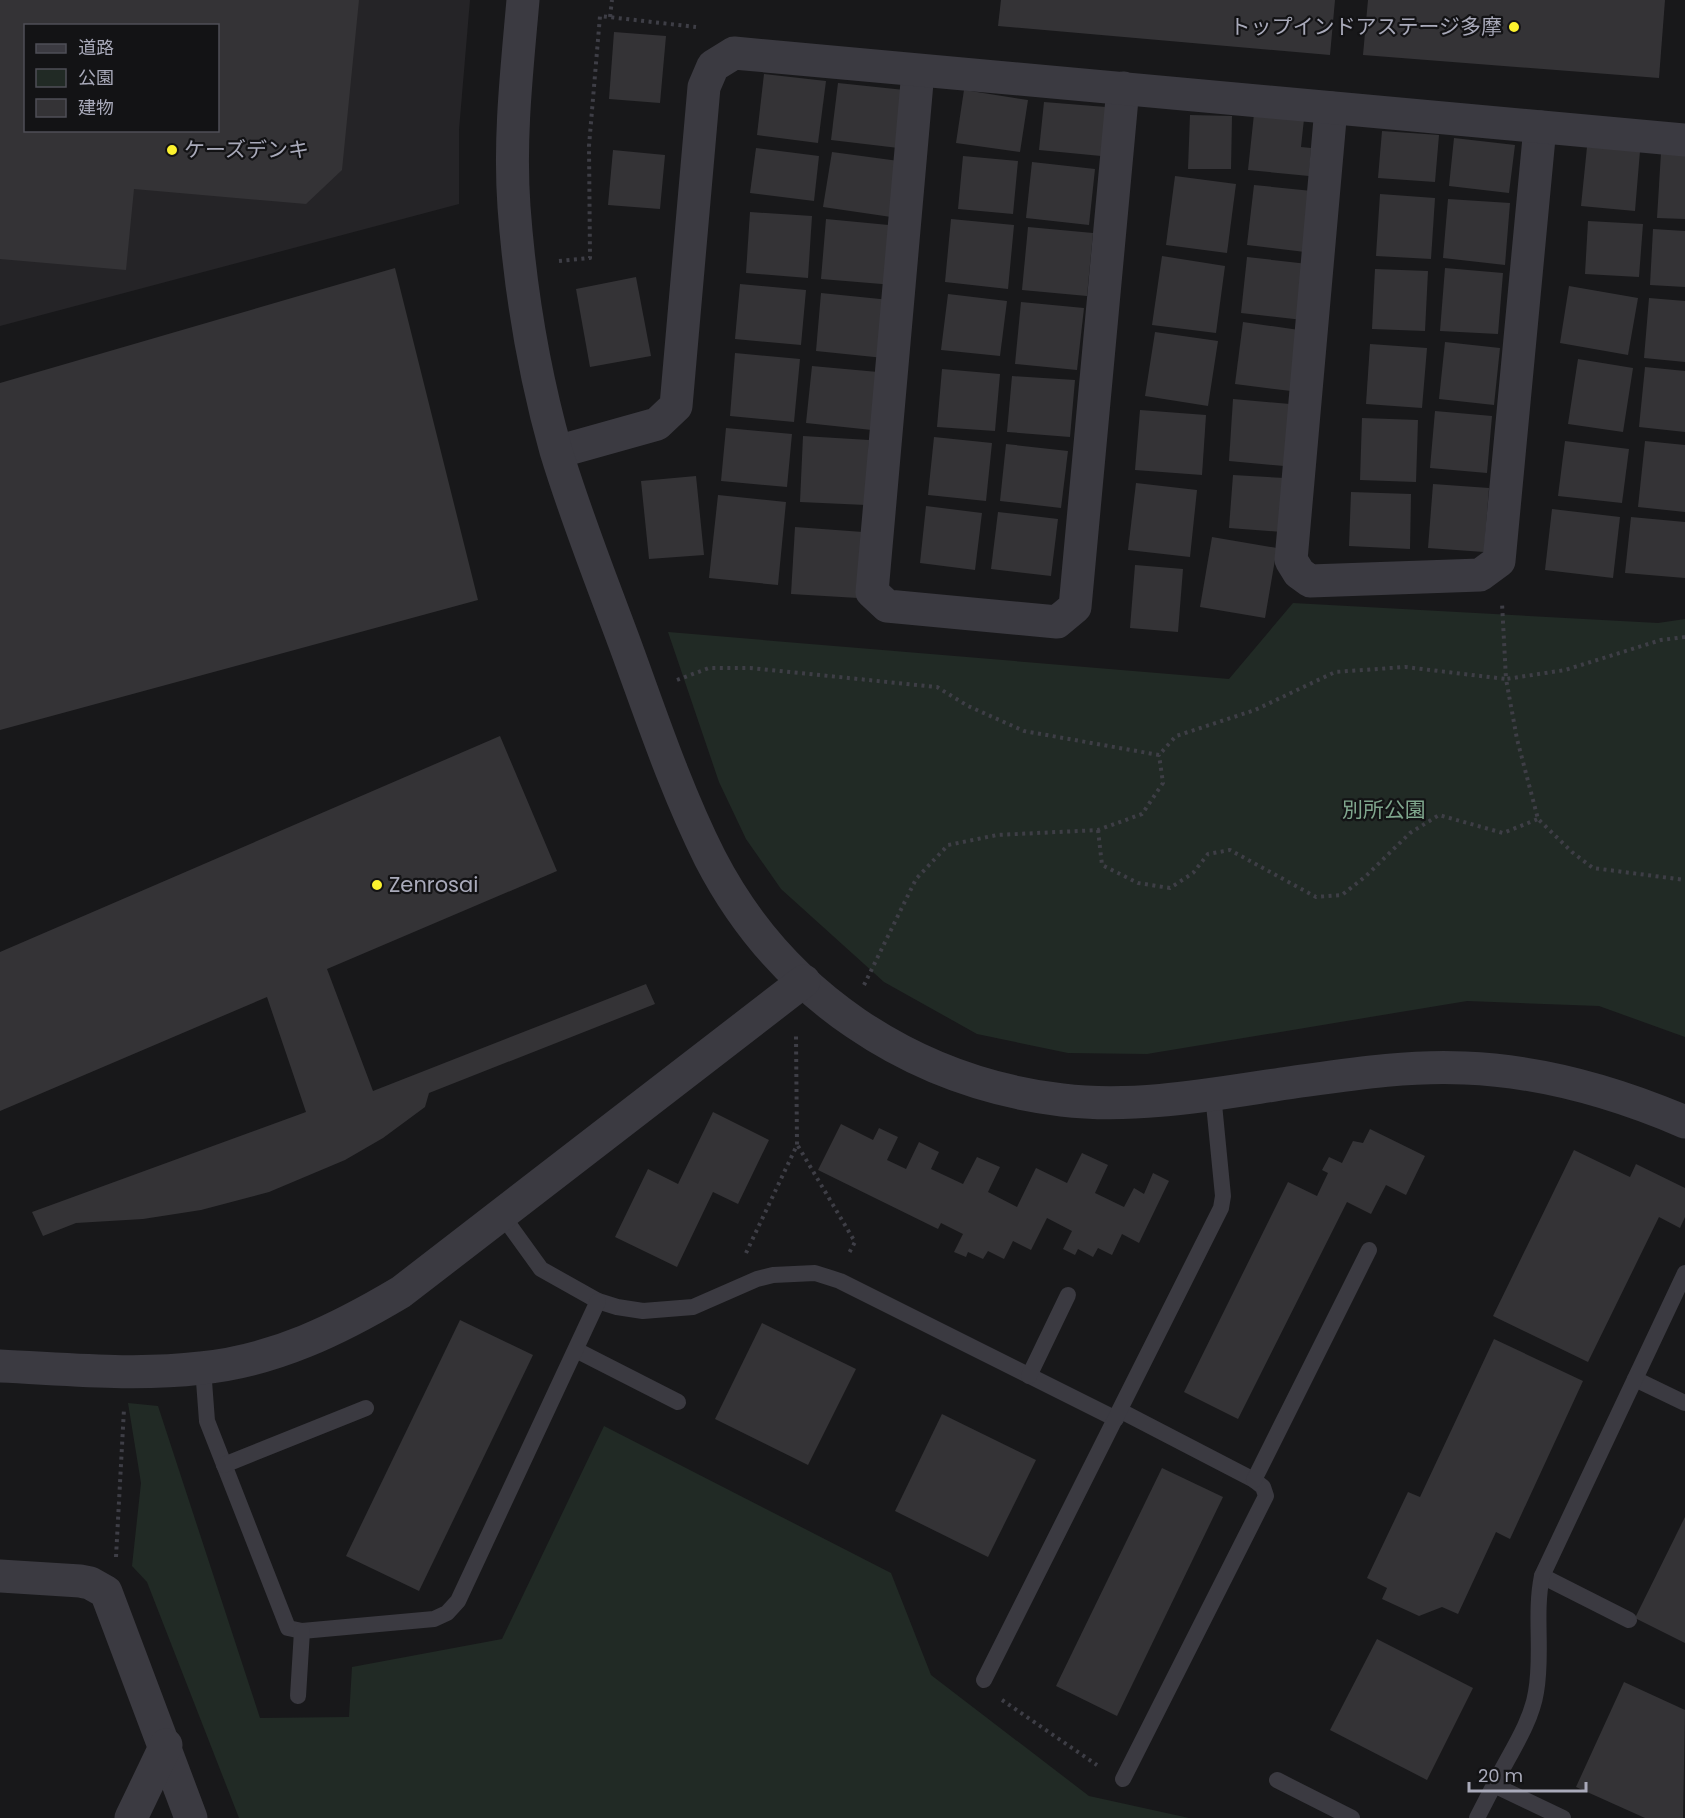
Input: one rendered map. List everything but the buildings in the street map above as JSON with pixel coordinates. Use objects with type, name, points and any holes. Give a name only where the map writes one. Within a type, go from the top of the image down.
[{"type":"street","points":[[523,0],[513,109],[514,206],[528,319],[557,452],[580,524],[682,799],[713,862],[741,908],[762,936],[804,981],[840,1014],[863,1030],[940,1069],[980,1083],[1034,1096],[1070,1101],[1147,1102],[1333,1077],[1425,1068],[1463,1067],[1509,1072],[1583,1086],[1621,1097],[1685,1122]]},
{"type":"street","points":[[557,452],[657,424],[676,406],[704,87],[713,66],[734,53],[1685,140]]},
{"type":"street","points":[[918,71],[872,592],[887,606],[1058,622],[1075,608],[1123,88]]},
{"type":"street","points":[[1330,108],[1291,560],[1299,573],[1310,581],[1480,575],[1499,561],[1540,127]]},
{"type":"street","points":[[0,1366],[128,1371],[203,1368],[279,1351],[327,1333],[401,1292],[804,981]]},
{"type":"street","points":[[0,1576],[80,1581],[99,1586],[110,1598],[191,1818]]},
{"type":"street","points":[[130,1818],[166,1745]]},
{"type":"lane","points":[[984,1680],[1221,1208],[1223,1196],[1213,1094]]},
{"type":"lane","points":[[502,1215],[541,1269],[598,1301],[643,1311],[677,1310],[710,1301],[757,1279],[787,1274],[815,1273],[840,1281],[1029,1377],[1118,1415],[1254,1480],[1263,1487],[1266,1496],[1123,1779]]},
{"type":"lane","points":[[1254,1480],[1369,1250]]},
{"type":"lane","points":[[1477,1818],[1533,1707],[1539,1672],[1539,1590],[1542,1576],[1685,1273]]},
{"type":"lane","points":[[1029,1377],[1068,1295]]},
{"type":"lane","points":[[203,1368],[207,1421],[288,1628],[302,1631],[434,1619],[447,1613],[458,1601],[598,1301]]},
{"type":"lane","points":[[576,1350],[678,1402]]},
{"type":"lane","points":[[1635,1379],[1685,1403]]},
{"type":"lane","points":[[224,1465],[366,1408]]},
{"type":"lane","points":[[1542,1576],[1629,1620]]},
{"type":"lane","points":[[298,1696],[302,1631]]},
{"type":"lane","points":[[1276,1780],[1352,1818]]},
{"type":"lane","points":[[1494,1785],[1563,1818]]},
{"type":"path","points":[[610,17],[612,0]]},
{"type":"path","points":[[559,261],[590,258],[589,146],[600,16],[696,27]]},
{"type":"path","points":[[1499,561],[1506,679],[1517,739],[1538,819],[1572,852],[1593,868],[1685,880]]},
{"type":"path","points":[[862,988],[916,879],[948,845],[997,835],[1098,830],[1142,814],[1163,783],[1159,755],[1176,736],[1255,710],[1335,672],[1405,667],[1506,679],[1565,670],[1662,640],[1685,637]]},
{"type":"path","points":[[676,680],[709,668],[750,669],[937,687],[968,706],[1024,731],[1159,755]]},
{"type":"path","points":[[1098,830],[1102,865],[1138,883],[1170,888],[1193,873],[1208,855],[1230,850],[1317,897],[1342,895],[1366,876],[1410,833],[1439,814],[1503,833],[1538,819]]},
{"type":"path","points":[[744,1258],[797,1145],[796,1031]]},
{"type":"path","points":[[797,1145],[855,1242],[846,1260]]},
{"type":"path","points":[[99,1586],[116,1559],[124,1408]]},
{"type":"path","points":[[984,1680],[982,1686],[1100,1767],[1123,1779]]},
{"type":"shaded area","points":[[0,0],[470,0],[459,130],[459,204],[0,326]]},
{"type":"green space","name":"別所公園","points":[[1293,603],[1658,623],[1685,619],[1685,1037],[1599,1006],[1467,1001],[1147,1054],[1068,1053],[977,1034],[884,982],[781,889],[746,839],[719,782],[668,632],[1229,679]]},
{"type":"green space","points":[[128,1403],[158,1406],[260,1718],[349,1717],[352,1667],[502,1639],[604,1426],[891,1573],[931,1675],[1089,1796],[1189,1818],[239,1818],[147,1582],[132,1566],[141,1483]]},
{"type":"place","name":"トップインドアステージ多摩","points":[[1514,27]]},
{"type":"place","name":"ケーズデンキ","points":[[172,150]]},
{"type":"place","name":"Zenrosai","points":[[377,885]]}]
